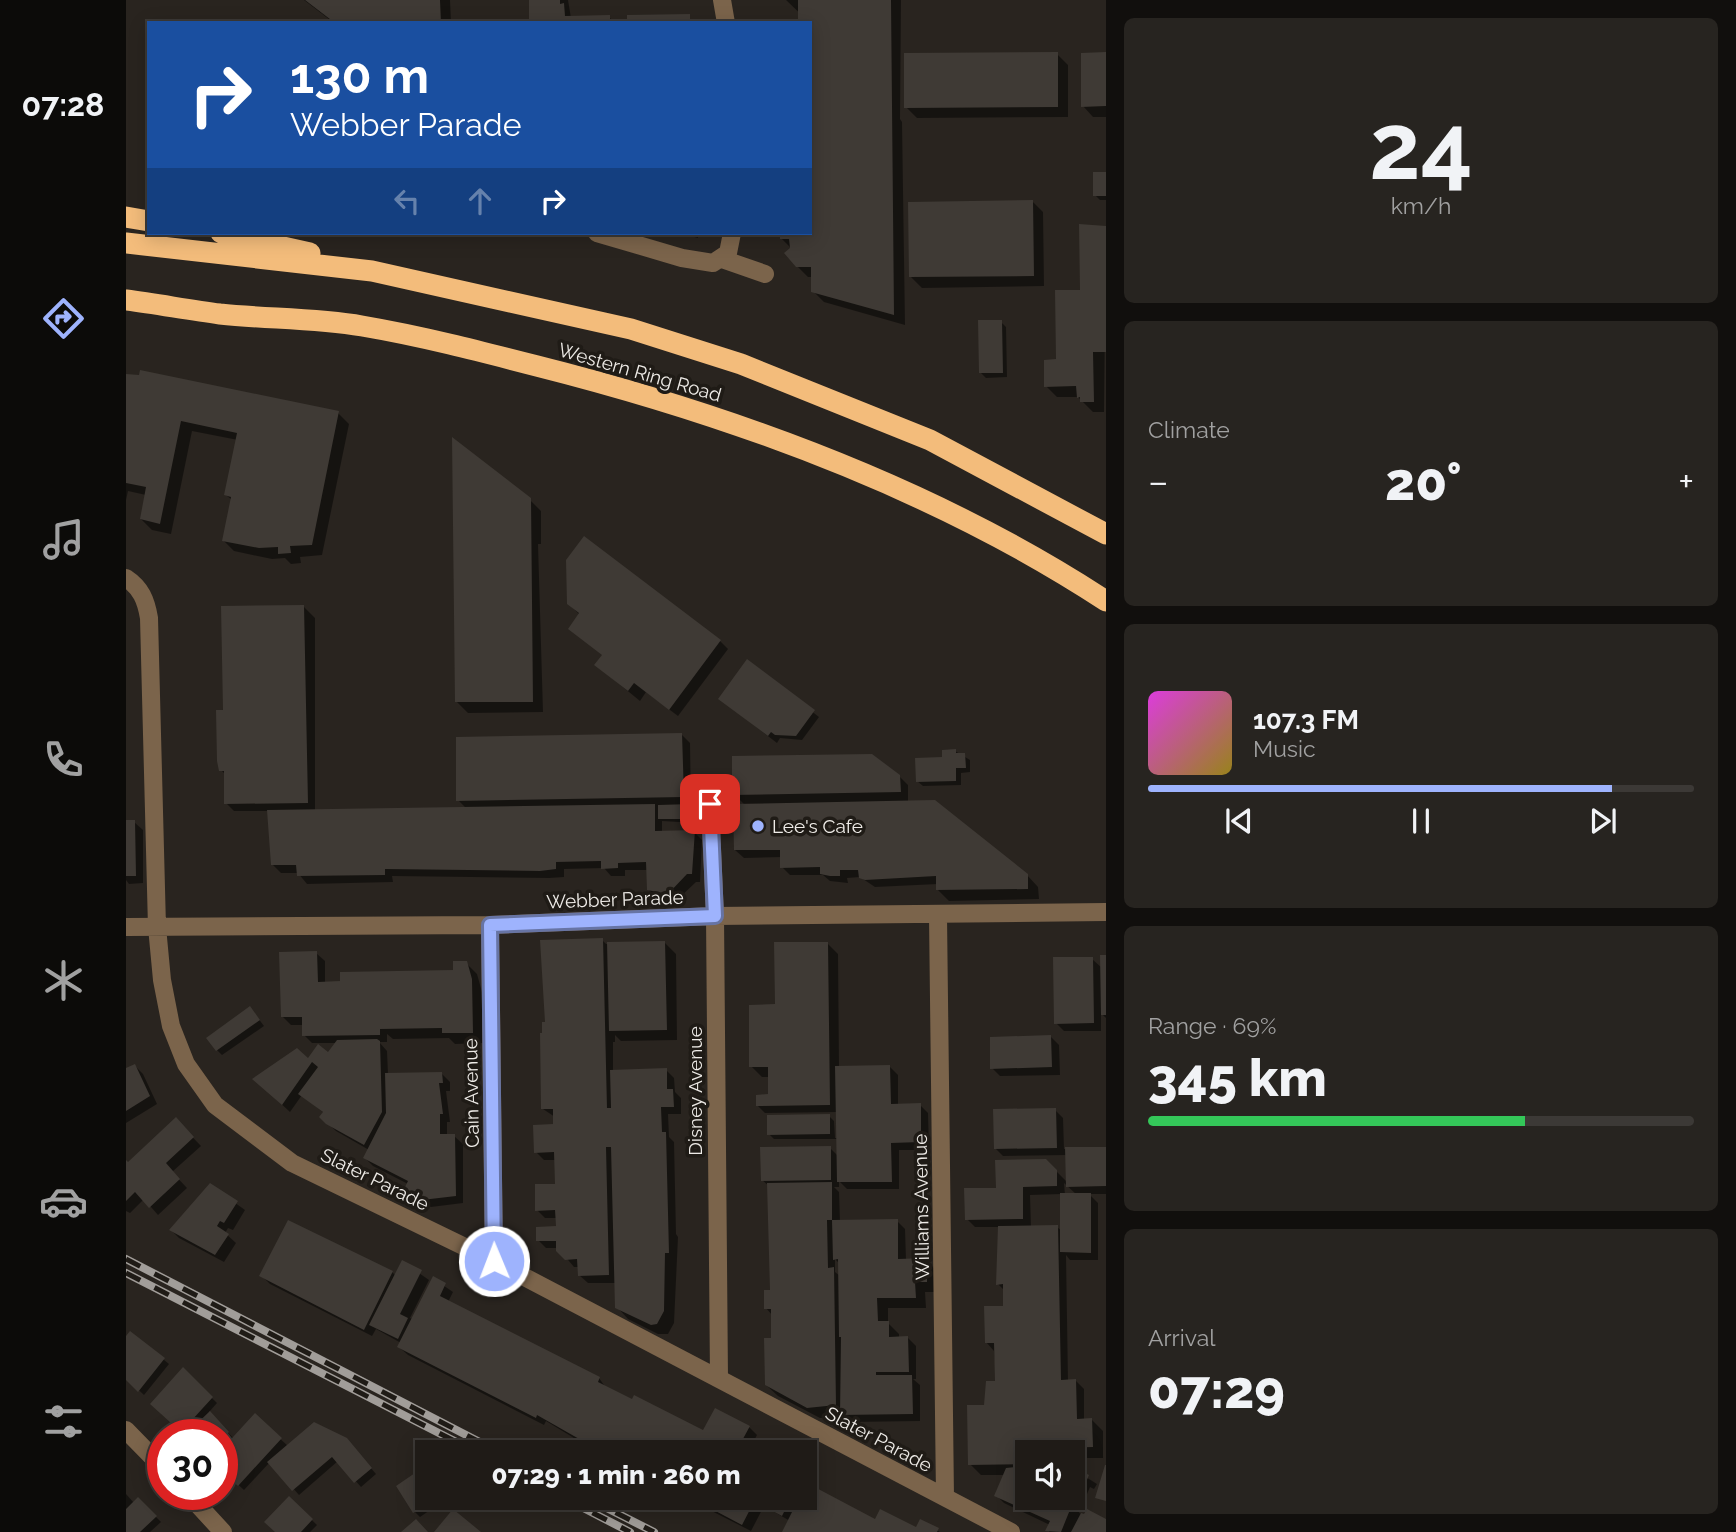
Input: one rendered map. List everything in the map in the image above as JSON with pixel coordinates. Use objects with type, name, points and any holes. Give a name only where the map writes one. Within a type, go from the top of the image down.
[{"type":"highway","points":[[126,217],[147,221]]},
{"type":"highway","points":[[229,235],[372,271]]},
{"type":"highway","name":"Western Ring Road","points":[[126,243],[372,271],[631,329],[741,364],[930,440],[1106,534]]},
{"type":"highway","name":"Western Ring Road","points":[[126,300],[219,314],[360,326],[436,341],[599,381],[703,413],[798,446],[911,496],[1087,589],[1106,603]]},
{"type":"highway","points":[[126,311],[219,314]]},
{"type":"street","points":[[722,0],[726,21]]},
{"type":"street","points":[[604,235],[696,261],[713,263],[728,253],[732,235]]},
{"type":"street","points":[[722,259],[765,274]]},
{"type":"street","name":"Slater Parade","points":[[126,578],[138,587],[146,601],[149,618],[157,927],[162,980],[171,1026],[186,1064],[215,1105],[292,1163],[494,1261],[1011,1532]]},
{"type":"street","name":"Disney Avenue","points":[[710,804],[715,916],[719,1378]]},
{"type":"street","name":"Webber Parade","points":[[126,927],[490,925],[715,916],[938,916],[1106,912]]},
{"type":"street","name":"Williams Avenue","points":[[938,916],[945,1497]]},
{"type":"street","name":"Cain Avenue","points":[[490,925],[494,1261]]},
{"type":"street","points":[[126,1430],[147,1452]]},
{"type":"street","points":[[203,1510],[223,1532]]},
{"type":"building","points":[[305,0],[440,0],[441,21],[332,21]]},
{"type":"building","points":[[529,0],[560,0],[560,4],[564,3],[565,16],[610,15],[610,21],[529,21]]},
{"type":"building","points":[[798,0],[891,0],[894,315],[811,292],[811,267],[796,267],[784,253],[790,248],[789,239],[780,239],[780,235],[812,235],[812,21],[798,21]]},
{"type":"building","points":[[690,14],[690,21],[627,21],[627,15]]},
{"type":"building","points":[[1058,52],[1058,107],[904,108],[904,53]]},
{"type":"building","points":[[1106,52],[1106,106],[1081,107],[1081,53]]},
{"type":"building","points":[[1093,172],[1106,172],[1106,196],[1093,196]]},
{"type":"building","points":[[1033,200],[1034,276],[909,277],[908,202]]},
{"type":"building","points":[[1079,224],[1106,226],[1106,352],[1093,352],[1094,402],[1080,402],[1076,386],[1044,387],[1044,360],[1056,359],[1055,290],[1080,290]]},
{"type":"building","points":[[978,320],[1002,320],[1003,373],[979,373]]},
{"type":"building","points":[[140,370],[339,411],[312,545],[290,546],[291,553],[278,554],[278,547],[259,548],[222,541],[231,497],[224,495],[237,433],[181,421],[160,524],[140,519],[146,487],[126,483],[126,374],[139,375]]},
{"type":"building","points":[[452,437],[531,498],[533,702],[455,702]]},
{"type":"building","points":[[584,536],[721,640],[669,710],[634,683],[628,691],[594,665],[602,655],[568,629],[579,613],[567,604],[566,560]]},
{"type":"building","points":[[304,605],[308,803],[224,804],[224,771],[219,771],[217,761],[216,710],[223,710],[221,606]]},
{"type":"building","points":[[747,659],[815,710],[796,736],[775,735],[771,732],[768,736],[718,699]]},
{"type":"building","points":[[682,733],[684,797],[456,801],[456,737]]},
{"type":"building","points":[[956,749],[956,753],[965,753],[966,768],[956,768],[956,781],[916,782],[915,758],[942,757],[942,750]]},
{"type":"building","points":[[872,754],[900,775],[901,792],[732,795],[732,756]]},
{"type":"building","points":[[935,800],[1028,874],[1028,889],[936,890],[936,876],[865,880],[859,878],[858,870],[840,870],[840,876],[830,876],[820,874],[820,867],[780,868],[780,850],[734,850],[733,804]]},
{"type":"building","points":[[655,804],[655,831],[695,830],[692,874],[687,874],[668,894],[647,890],[646,862],[618,863],[618,868],[601,869],[601,861],[556,862],[556,869],[540,871],[385,869],[385,875],[297,876],[296,865],[271,865],[267,810]]},
{"type":"building","points":[[691,804],[691,819],[658,819],[658,805]]},
{"type":"building","points":[[126,820],[135,820],[136,876],[126,876]]},
{"type":"building","points":[[603,938],[607,1108],[611,1108],[610,1070],[667,1068],[667,1089],[673,1089],[674,1107],[661,1107],[662,1132],[666,1132],[669,1253],[665,1253],[664,1311],[657,1324],[651,1325],[615,1308],[611,1147],[606,1147],[609,1275],[578,1276],[577,1259],[565,1260],[556,1251],[556,1241],[536,1241],[536,1227],[556,1226],[555,1210],[535,1211],[535,1184],[555,1184],[554,1152],[534,1153],[533,1125],[553,1124],[553,1109],[541,1109],[540,1033],[542,1022],[545,1022],[540,940]]},
{"type":"building","points":[[665,941],[667,1030],[609,1031],[607,942]]},
{"type":"building","points":[[774,942],[828,942],[830,1105],[756,1106],[756,1095],[768,1094],[768,1067],[749,1067],[749,1005],[775,1004]]},
{"type":"building","points":[[317,951],[318,982],[340,981],[340,972],[453,970],[453,961],[467,961],[472,979],[473,1033],[442,1033],[442,1028],[380,1029],[380,1035],[302,1036],[302,1017],[281,1017],[279,952]]},
{"type":"building","points":[[1100,955],[1106,955],[1106,1015],[1101,1015]]},
{"type":"building","points":[[1053,957],[1093,957],[1094,1023],[1054,1024]]},
{"type":"building","points":[[250,1006],[260,1020],[216,1051],[206,1038]]},
{"type":"building","points":[[1051,1035],[1052,1067],[990,1069],[990,1037]]},
{"type":"building","points":[[337,1040],[380,1041],[382,1112],[364,1145],[326,1124],[319,1117],[323,1112],[298,1094],[318,1067],[312,1062],[282,1105],[252,1079],[297,1048],[308,1058],[318,1044],[328,1052]]},
{"type":"building","points":[[135,1064],[150,1096],[126,1111],[126,1068]]},
{"type":"building","points":[[890,1065],[891,1104],[921,1103],[921,1142],[891,1143],[892,1182],[837,1182],[835,1066]]},
{"type":"building","points":[[442,1072],[443,1083],[439,1083],[443,1114],[440,1114],[440,1134],[455,1134],[456,1196],[422,1200],[403,1191],[408,1181],[363,1158],[386,1113],[385,1073]]},
{"type":"building","points":[[1056,1108],[1057,1148],[994,1149],[993,1109]]},
{"type":"building","points":[[830,1114],[830,1134],[767,1135],[767,1115]]},
{"type":"building","points":[[176,1117],[194,1137],[166,1163],[180,1179],[149,1208],[135,1192],[126,1201],[126,1160],[128,1162]]},
{"type":"building","points":[[831,1146],[831,1180],[761,1181],[760,1147]]},
{"type":"building","points":[[1065,1147],[1106,1147],[1106,1186],[1066,1187]]},
{"type":"building","points":[[1046,1159],[1057,1170],[1057,1186],[1023,1187],[1023,1219],[965,1220],[964,1188],[996,1188],[995,1160]]},
{"type":"building","points":[[832,1182],[832,1220],[827,1220],[828,1268],[834,1267],[836,1405],[807,1408],[765,1385],[764,1338],[771,1338],[771,1309],[764,1309],[764,1290],[770,1290],[767,1183]]},
{"type":"building","points":[[210,1183],[238,1201],[224,1223],[220,1221],[217,1226],[229,1234],[215,1255],[169,1230]]},
{"type":"building","points":[[1060,1193],[1091,1193],[1091,1253],[1060,1252]]},
{"type":"building","points":[[898,1219],[898,1259],[927,1258],[927,1282],[915,1282],[916,1298],[877,1298],[878,1321],[889,1321],[889,1337],[908,1336],[909,1372],[876,1372],[876,1375],[912,1375],[913,1414],[840,1415],[838,1259],[833,1260],[832,1220]]},
{"type":"building","points":[[288,1220],[393,1271],[364,1330],[259,1276]]},
{"type":"building","points":[[1058,1225],[1061,1380],[1076,1379],[1077,1419],[1092,1418],[1093,1447],[1085,1447],[1085,1440],[1015,1440],[1015,1464],[968,1465],[967,1405],[984,1405],[986,1381],[995,1381],[994,1343],[985,1343],[984,1306],[1003,1306],[1003,1284],[996,1285],[998,1226]]},
{"type":"building","points":[[402,1260],[422,1270],[400,1314],[408,1318],[398,1339],[369,1325]]},
{"type":"building","points":[[433,1276],[446,1283],[440,1296],[600,1377],[598,1382],[632,1399],[634,1395],[703,1430],[715,1408],[750,1426],[742,1440],[581,1440],[537,1415],[536,1418],[397,1347]]},
{"type":"building","points":[[130,1331],[165,1358],[138,1392],[126,1380],[126,1336]]},
{"type":"building","points":[[183,1367],[213,1397],[193,1419],[167,1419],[150,1404]]},
{"type":"building","points":[[210,1411],[217,1419],[202,1419]]},
{"type":"building","points":[[255,1413],[282,1438],[238,1486],[238,1432]]},
{"type":"building","points":[[314,1422],[347,1438],[372,1468],[354,1483],[332,1457],[292,1491],[267,1462]]},
{"type":"building","points":[[1106,1465],[1106,1501],[1095,1498]]},
{"type":"building","points":[[1015,1467],[1015,1505],[994,1496],[1006,1468]]},
{"type":"building","points":[[415,1473],[415,1510],[417,1510],[413,1513],[396,1486]]},
{"type":"building","points":[[817,1488],[875,1519],[880,1509],[916,1527],[920,1519],[939,1528],[937,1532],[782,1532],[793,1510],[817,1510]]},
{"type":"building","points":[[289,1496],[313,1519],[301,1532],[275,1532],[264,1522]]},
{"type":"building","points":[[138,1497],[147,1506],[147,1510],[157,1516],[140,1532],[126,1532],[126,1509]]},
{"type":"building","points":[[1087,1509],[1106,1519],[1106,1532],[1071,1532],[1081,1513],[1084,1514]]},
{"type":"building","points":[[454,1510],[481,1532],[434,1532]]},
{"type":"building","points":[[714,1510],[750,1510],[742,1525]]},
{"type":"building","points":[[771,1510],[785,1510],[782,1516]]},
{"type":"building","points":[[1025,1510],[1070,1510],[1061,1532],[1045,1531],[1050,1521]]},
{"type":"building","points":[[416,1519],[428,1532],[401,1532]]},
{"type":"railway","points":[[126,1259],[476,1440]]},
{"type":"railway","points":[[126,1273],[453,1440]]},
{"type":"railway","points":[[587,1510],[630,1532]]},
{"type":"railway","points":[[611,1510],[654,1532]]},
{"type":"place","name":"Lee's Cafe","points":[[758,826]]},
{"type":"route","points":[[494,1261],[490,925],[715,916],[710,804]]}]
